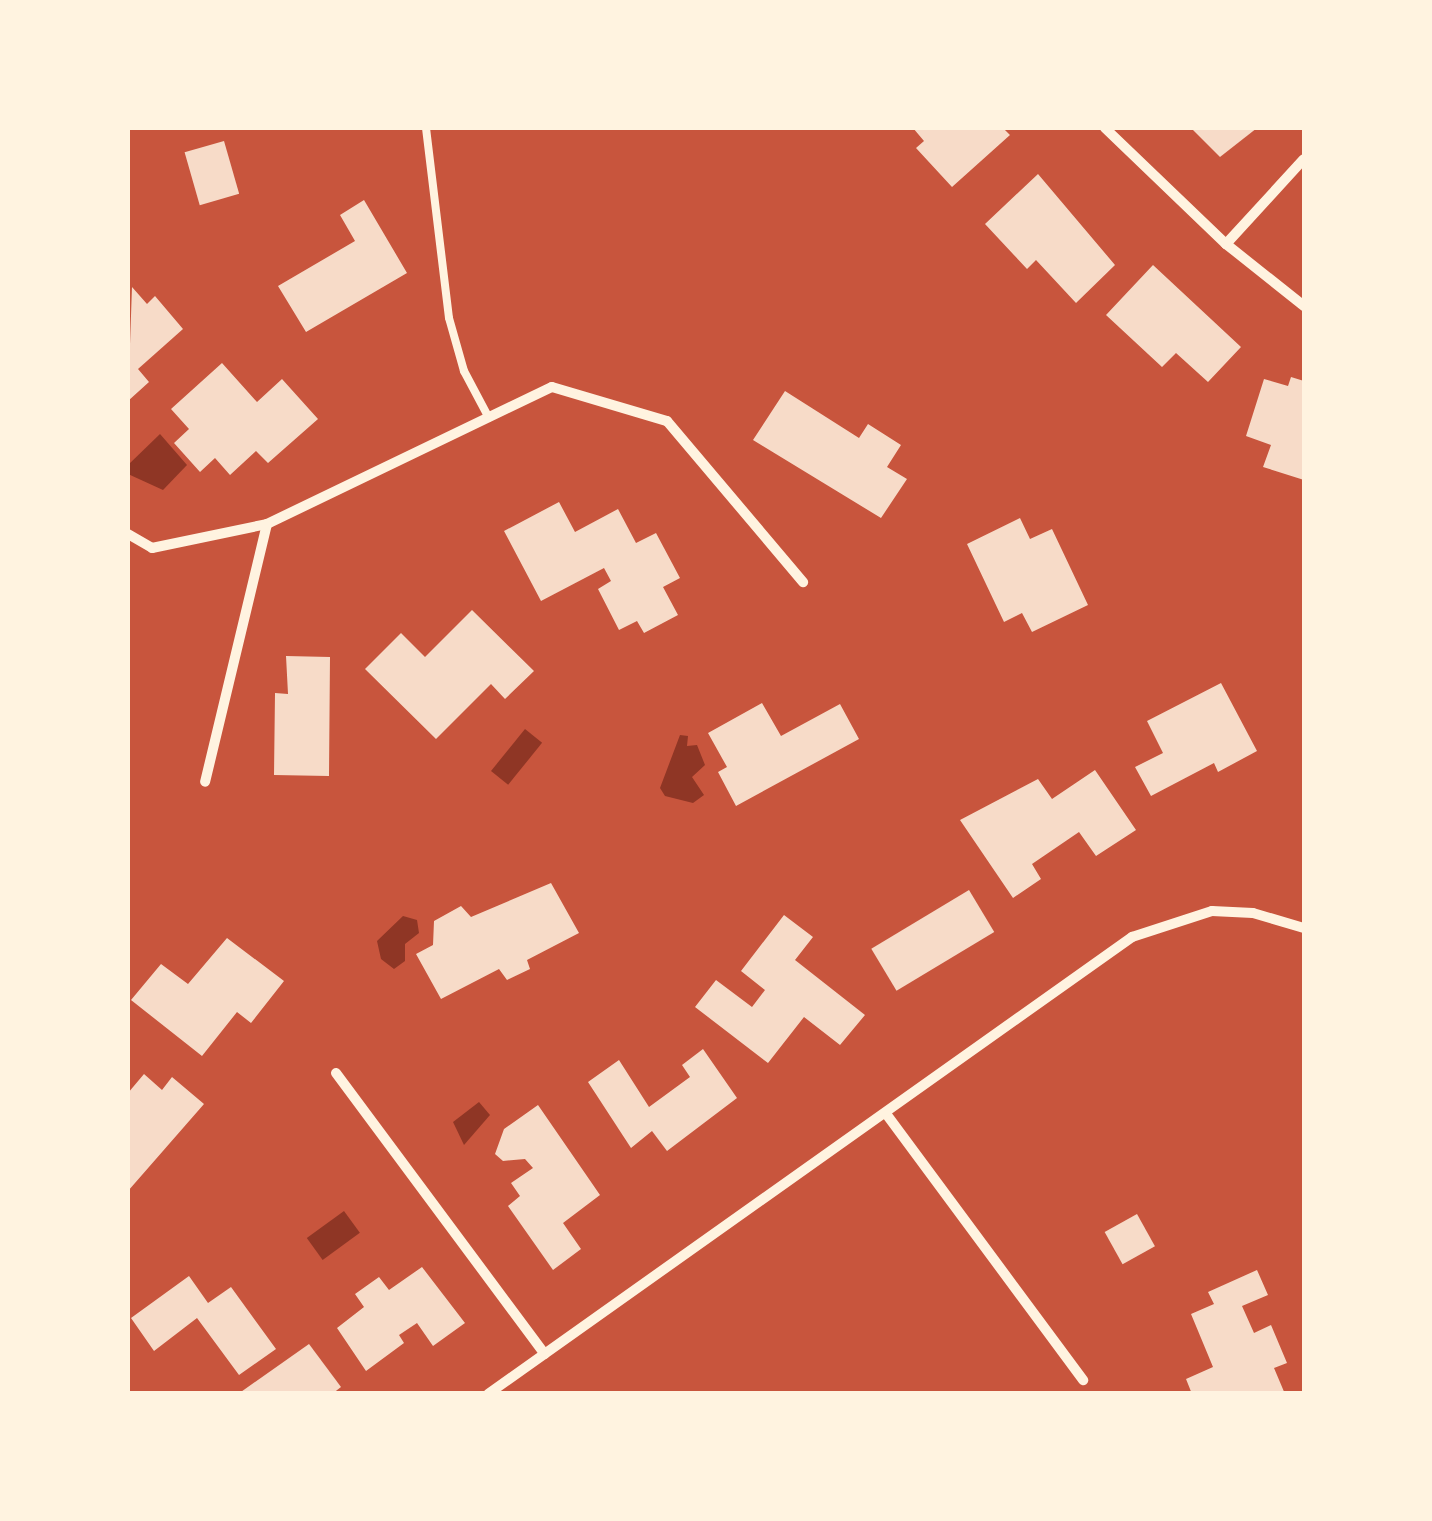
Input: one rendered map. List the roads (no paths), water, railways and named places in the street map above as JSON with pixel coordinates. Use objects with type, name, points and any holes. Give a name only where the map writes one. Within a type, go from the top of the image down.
[{"type":"street","points":[[1105,128],[1226,244],[1304,306]]},
{"type":"street","points":[[1226,244],[1304,159]]},
{"type":"street","points":[[128,534],[152,548],[268,524],[552,387],[666,422],[803,582]]},
{"type":"street","points":[[205,782],[268,524]]},
{"type":"street","points":[[488,1394],[887,1115],[1132,937],[1166,921],[1212,911],[1253,913],[1304,928]]},
{"type":"street","points":[[336,1073],[546,1354]]},
{"type":"street","points":[[887,1115],[1083,1380]]},
{"type":"lane","points":[[426,128],[449,318],[464,372],[489,418]]}]
